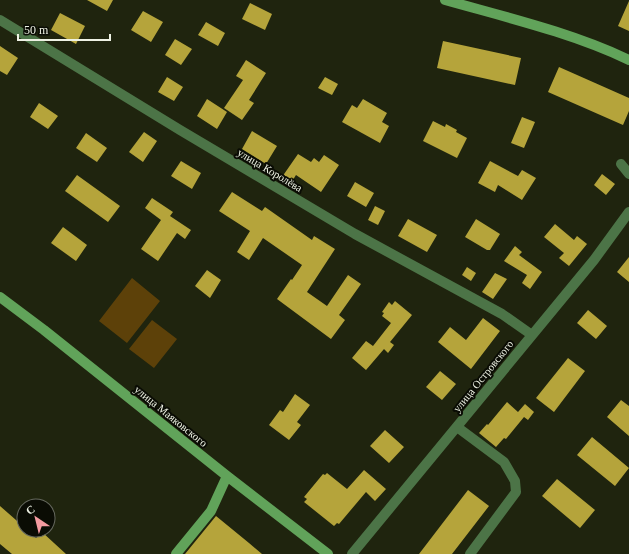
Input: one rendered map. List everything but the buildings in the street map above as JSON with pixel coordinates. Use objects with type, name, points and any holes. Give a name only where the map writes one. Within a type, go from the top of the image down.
[{"type":"street","points":[[445,0],[598,46],[629,60]]},
{"type":"street","name":"улица Королёва","points":[[0,20],[180,130],[355,234],[502,314],[532,335]]},
{"type":"street","points":[[621,164],[629,174]]},
{"type":"street","name":"улица Островского","points":[[352,554],[594,260],[629,212]]},
{"type":"street","name":"улица Маяковского","points":[[0,297],[328,554]]},
{"type":"street","points":[[457,427],[504,462],[515,481],[516,492],[470,554]]},
{"type":"street","points":[[176,554],[211,511],[227,476]]},
{"type":"shaded area","points":[[132,278],[160,301],[127,343],[99,321]]},
{"type":"shaded area","points":[[152,320],[177,339],[154,368],[129,349]]}]
